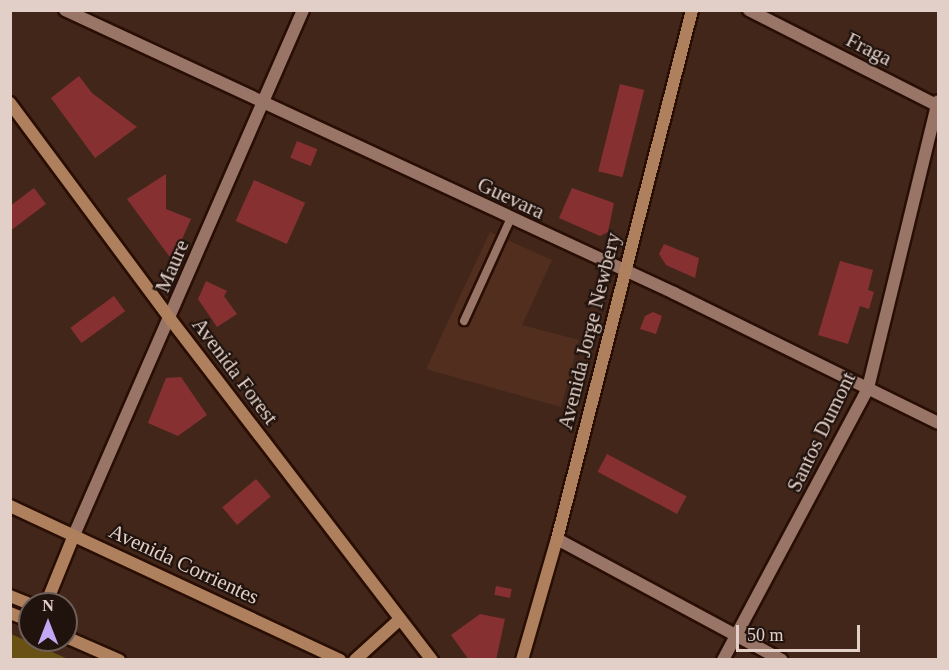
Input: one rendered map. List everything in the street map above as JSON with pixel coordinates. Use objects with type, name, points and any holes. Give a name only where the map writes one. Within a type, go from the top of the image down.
[{"type":"main road","name":"Avenida Jorge Newbery","points":[[522,660],[557,539],[692,10]]},
{"type":"main road","name":"Avenida Forest","points":[[10,103],[171,320],[432,660]]},
{"type":"main road","name":"Avenida Corrientes","points":[[10,506],[340,660]]},
{"type":"main road","points":[[51,592],[74,535]]},
{"type":"main road","points":[[355,660],[400,619]]},
{"type":"main road","points":[[78,642],[119,660]]},
{"type":"street","name":"Guevara","points":[[65,10],[262,100],[510,220],[624,271],[939,423]]},
{"type":"street","name":"Maure","points":[[74,535],[171,320],[262,100],[303,10]]},
{"type":"street","name":"Fraga","points":[[749,10],[938,104]]},
{"type":"street","name":"Santos Dumont","points":[[723,660],[868,388],[938,104]]},
{"type":"street","points":[[557,539],[782,660]]},
{"type":"lane","points":[[464,321],[510,220]]},
{"type":"shaded area","points":[[490,232],[552,260],[522,325],[579,340],[561,407],[426,369]]},
{"type":"shaded area","points":[[11,634],[18,637],[18,652],[52,652],[68,659],[11,659]]},
{"type":"building","points":[[79,76],[92,93],[137,127],[95,158],[51,98]]},
{"type":"building","points":[[620,84],[644,90],[622,177],[598,171]]},
{"type":"building","points":[[297,141],[317,149],[311,166],[290,158]]},
{"type":"building","points":[[166,174],[166,209],[191,219],[175,255],[169,256],[127,199]]},
{"type":"building","points":[[254,180],[305,203],[287,244],[236,221]]},
{"type":"building","points":[[34,188],[46,204],[10,231],[10,206]]},
{"type":"building","points":[[572,188],[614,203],[608,232],[600,236],[559,218]]},
{"type":"building","points":[[664,244],[699,258],[695,278],[666,265],[659,254]]},
{"type":"building","points":[[840,261],[873,270],[868,290],[874,292],[869,309],[860,306],[848,344],[818,335]]},
{"type":"building","points":[[206,281],[227,291],[224,296],[237,314],[217,327],[198,299]]},
{"type":"building","points":[[114,296],[125,311],[81,343],[70,328]]},
{"type":"building","points":[[653,312],[662,316],[656,334],[640,329],[645,316]]},
{"type":"building","points":[[181,377],[207,415],[178,436],[148,423],[166,378]]},
{"type":"building","points":[[607,454],[686,496],[677,514],[598,472]]},
{"type":"building","points":[[256,479],[271,497],[237,525],[222,507]]},
{"type":"building","points":[[496,586],[512,589],[510,598],[494,595]]},
{"type":"building","points":[[480,614],[505,619],[496,660],[469,660],[451,635]]}]
